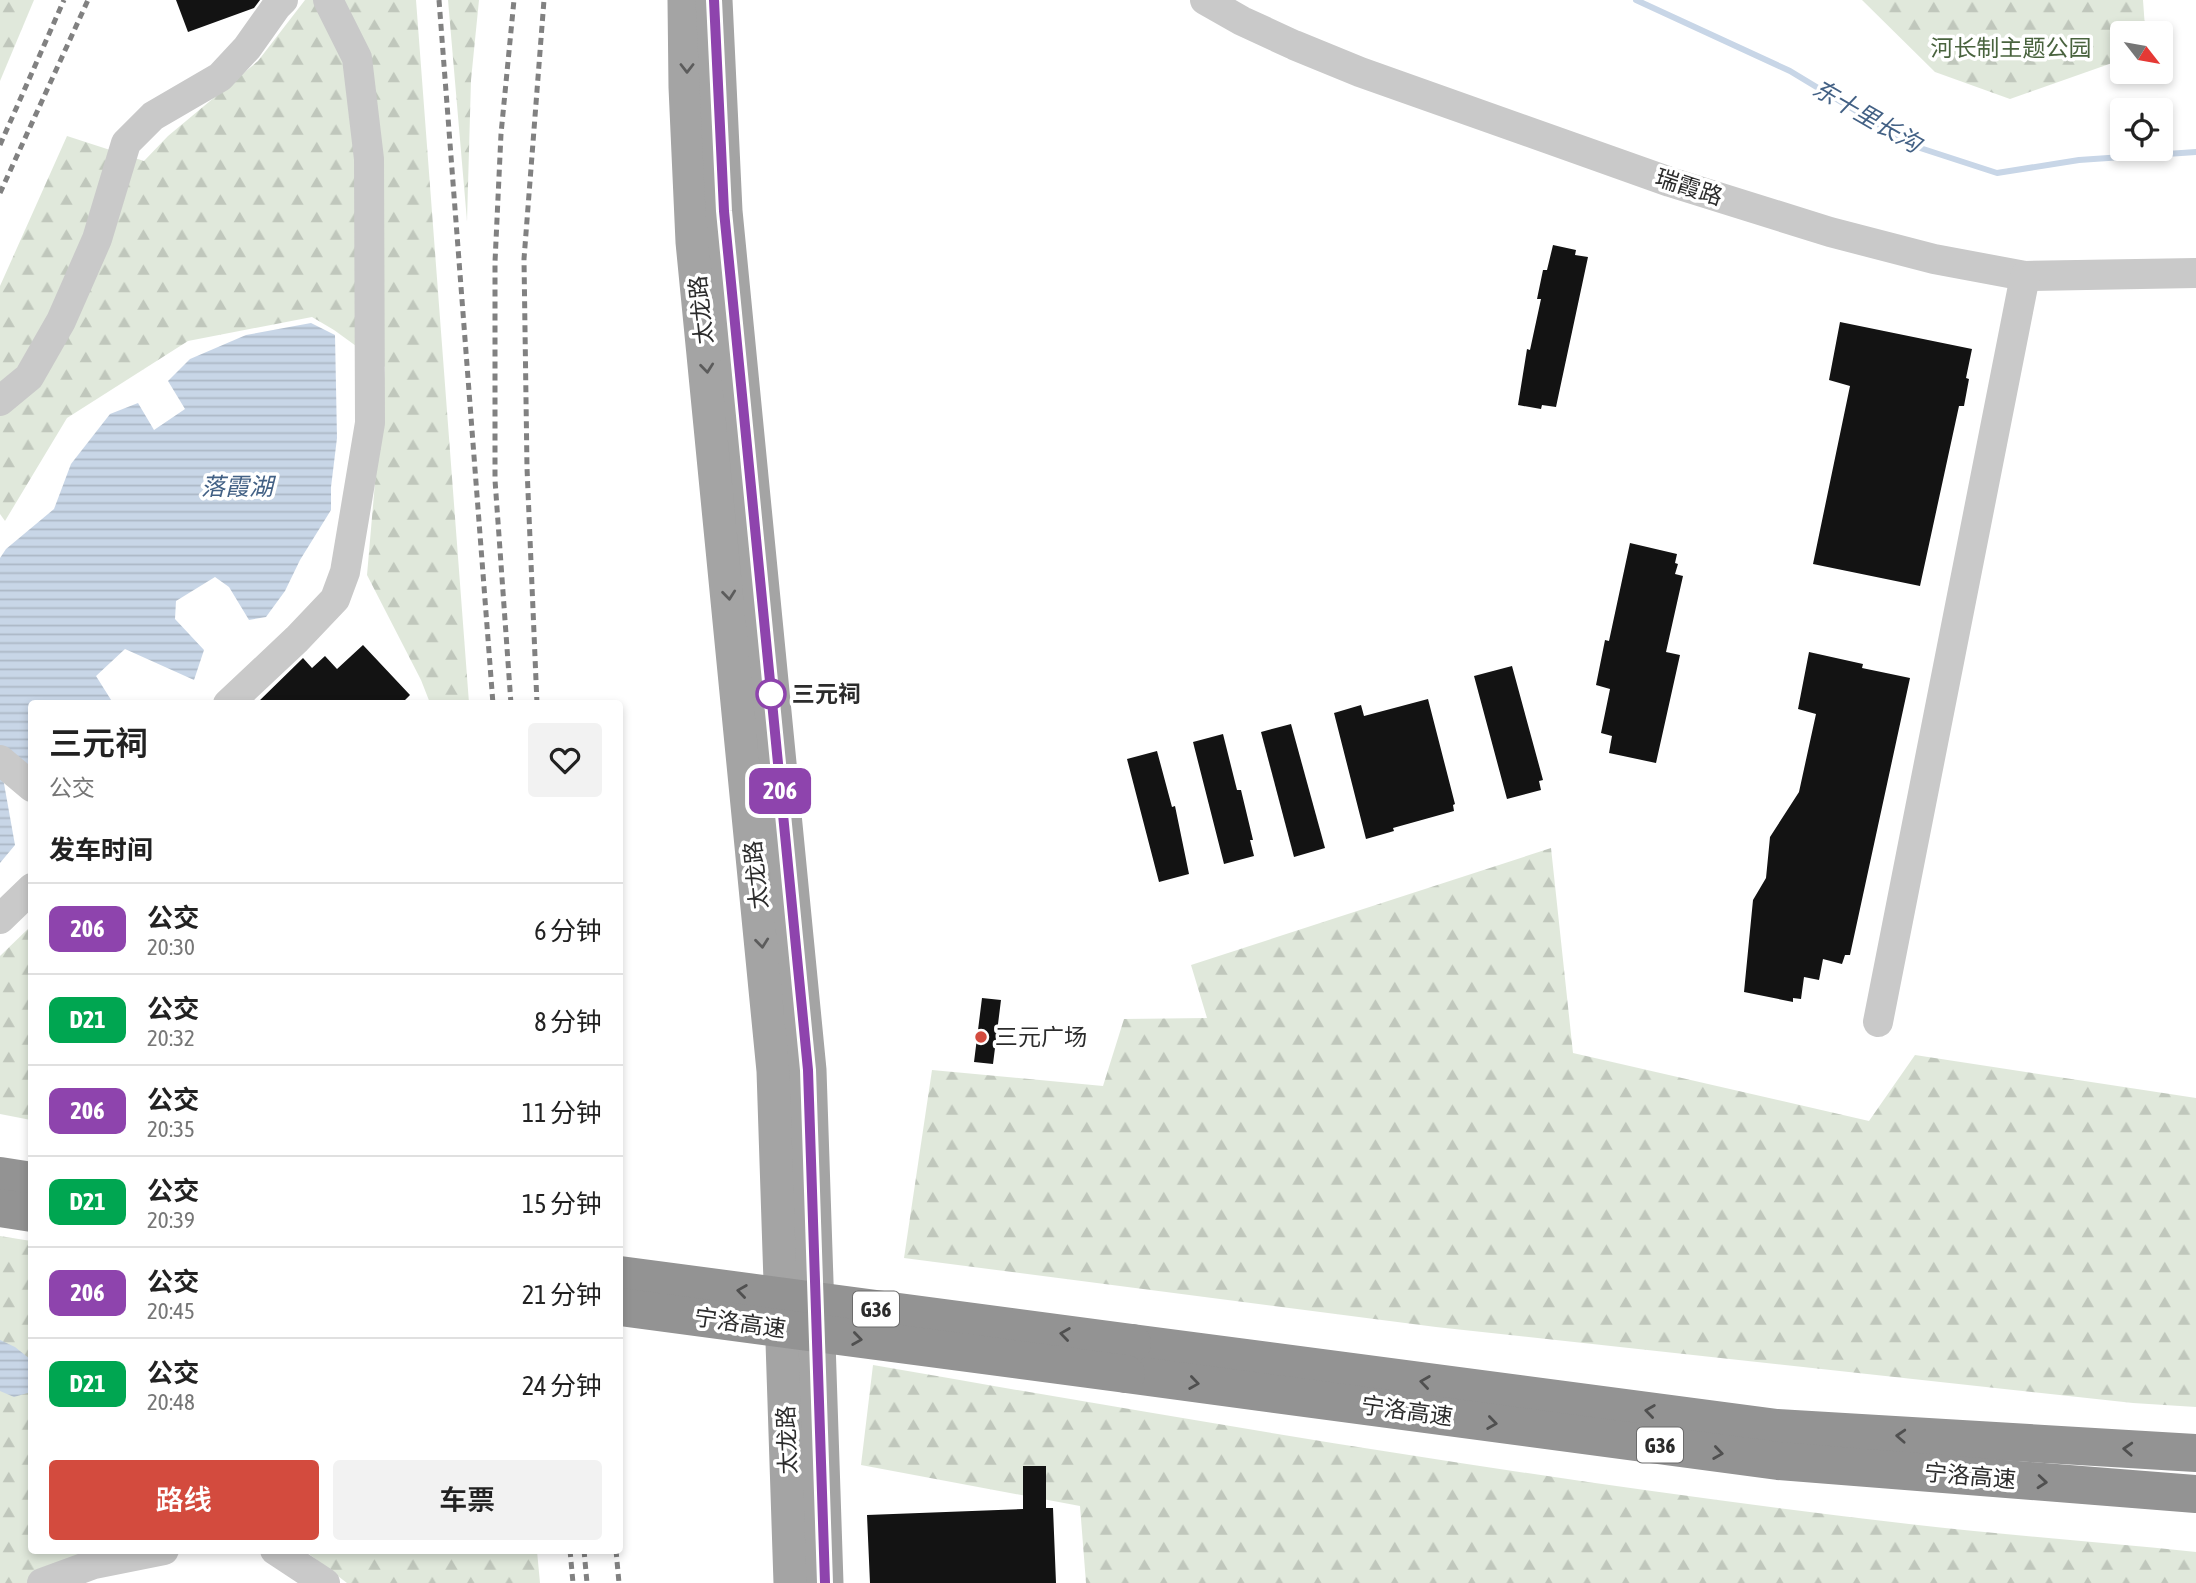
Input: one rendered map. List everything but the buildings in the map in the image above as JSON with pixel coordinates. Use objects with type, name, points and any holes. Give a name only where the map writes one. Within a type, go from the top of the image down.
[{"type":"highway","points":[[0,1176],[28,1180]]},
{"type":"highway","points":[[0,1208],[28,1212]]},
{"type":"highway","name":"宁洛高速","points":[[623,1275],[1779,1461],[2196,1494]]},
{"type":"highway","name":"宁洛高速","points":[[623,1307],[1129,1358],[1777,1428],[2196,1453]]},
{"type":"main road","name":"太龙路","points":[[686,0],[694,242],[775,1072],[792,1583]]},
{"type":"main road","name":"太龙路","points":[[714,0],[724,211],[808,1070],[825,1583]]},
{"type":"street","points":[[0,401],[29,377],[61,321],[97,239],[126,143],[153,116],[220,77],[247,48],[283,0]]},
{"type":"street","points":[[232,700],[335,599],[345,572],[370,423],[369,159],[357,58],[328,0]]},
{"type":"street","name":"瑞霞路","points":[[1205,0],[1241,21],[1360,72],[1670,182],[1830,232],[1934,259],[2025,276],[2196,274]]},
{"type":"street","points":[[1878,1022],[2025,276]]},
{"type":"street","points":[[0,760],[28,783]]},
{"type":"street","points":[[0,919],[28,892]]},
{"type":"street","points":[[42,1583],[94,1564],[144,1554]]},
{"type":"street","points":[[281,1554],[325,1583]]},
{"type":"green space","points":[[0,0],[34,0],[0,81]]},
{"type":"green space","points":[[305,0],[416,0],[469,700],[429,700],[367,575],[385,367],[312,317],[188,341],[67,418],[5,521],[0,514],[0,286],[67,136],[144,161],[168,136],[258,61]]},
{"type":"green space","points":[[448,0],[479,0],[471,80],[467,221]]},
{"type":"green space","name":"河长制主题公园","points":[[1862,0],[2143,0],[2144,21],[2110,21],[2110,64],[2010,99],[1935,72]]},
{"type":"green space","points":[[1551,848],[1573,1053],[1869,1121],[1915,1055],[2196,1098],[2196,1407],[2133,1403],[1436,1327],[904,1258],[932,1070],[1103,1086],[1124,1019],[1207,1018],[1191,965]]},
{"type":"green space","points":[[28,929],[28,1119],[0,1114],[0,956]]},
{"type":"green space","points":[[0,1236],[28,1241],[28,1554],[132,1554],[44,1583],[0,1583]]},
{"type":"green space","points":[[873,1365],[1260,1431],[1649,1491],[1980,1532],[2196,1552],[2196,1583],[1086,1583],[1080,1506],[861,1465]]},
{"type":"green space","points":[[309,1554],[537,1554],[540,1583],[347,1583]]},
{"type":"water","name":"落霞湖","points":[[311,323],[335,335],[337,438],[331,510],[300,560],[285,591],[266,617],[249,620],[229,587],[215,577],[176,601],[175,619],[204,650],[194,680],[125,649],[96,676],[111,700],[28,700],[28,779],[3,778],[15,845],[0,863],[0,558],[6,549],[54,509],[71,464],[110,414],[138,403],[154,430],[185,409],[168,381],[190,359],[246,335]]},
{"type":"water","points":[[0,1340],[28,1357],[28,1393],[14,1397],[0,1391]]},
{"type":"waterway","name":"东十里长沟","points":[[1636,0],[1790,71],[1914,146],[1997,173],[2079,160],[2196,152]]},
{"type":"railway","points":[[0,145],[64,0]]},
{"type":"railway","points":[[0,193],[88,0]]},
{"type":"railway","points":[[439,0],[493,700]]},
{"type":"railway","points":[[511,700],[495,480],[495,262],[501,134],[514,0]]},
{"type":"railway","points":[[537,700],[527,468],[524,259],[544,0]]},
{"type":"railway","points":[[570,1554],[573,1583]]},
{"type":"railway","points":[[584,1554],[587,1583]]},
{"type":"railway","points":[[616,1554],[619,1583]]},
{"type":"bus line","name":"206","points":[[714,0],[724,211],[808,1070],[825,1583]]},
{"type":"place","name":"三元祠","points":[[771,694]]},
{"type":"place","name":"三元广场","points":[[981,1037]]}]
